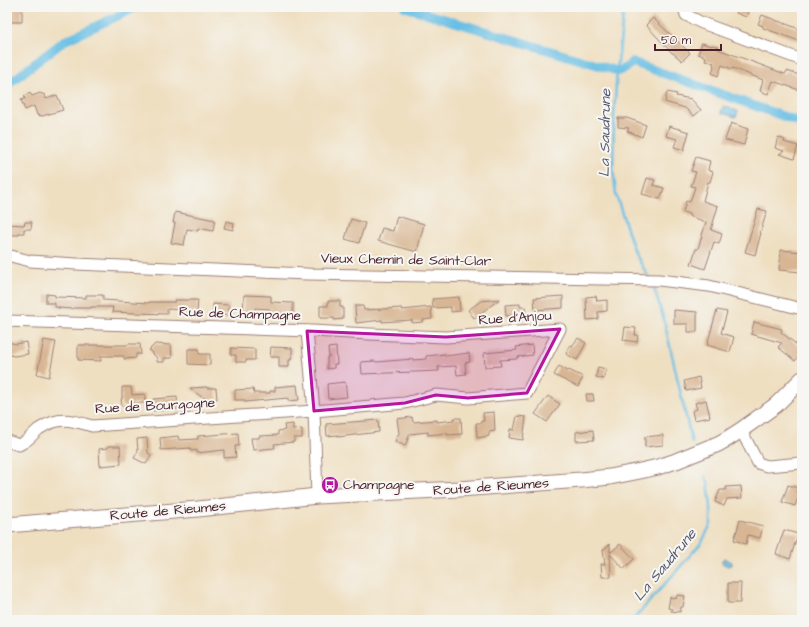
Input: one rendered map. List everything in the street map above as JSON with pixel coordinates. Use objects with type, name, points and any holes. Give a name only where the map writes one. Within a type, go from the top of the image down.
[{"type":"main road","name":"Route de Rieumes","points":[[7,524],[198,509],[317,496],[458,490],[610,476],[640,471],[676,461],[718,444],[741,430],[776,405],[802,379]]},
{"type":"main road","name":"Route de Rieumes","points":[[7,520],[56,520]]},
{"type":"street","points":[[684,7],[686,15],[702,23],[802,60]]},
{"type":"street","name":"Vieux Chemin de Saint-Clar","points":[[7,256],[30,261],[76,264],[307,274],[659,280],[709,286],[802,310]]},
{"type":"street","name":"Rue de Champagne","points":[[7,322],[307,331],[314,411],[317,496]]},
{"type":"street","name":"Rue d'Anjou","points":[[307,331],[446,337],[560,329],[527,393],[468,398],[436,395],[405,404],[314,411]]},
{"type":"street","name":"Rue de Bourgogne","points":[[7,441],[19,445],[47,424],[60,420],[92,426],[314,411]]},
{"type":"street","points":[[741,430],[758,463],[767,466],[802,463]]},
{"type":"highlighted area","points":[[560,329],[527,393],[468,398],[436,395],[405,403],[314,411],[307,331],[446,337]]},
{"type":"water","points":[[723,106],[738,111],[736,117],[721,113]]},
{"type":"water","points":[[724,558],[732,562],[732,565],[728,566],[722,563]]},
{"type":"building","points":[[8,7],[22,7],[22,22],[7,22]]},
{"type":"building","points":[[738,7],[750,7],[746,17],[736,13]]},
{"type":"building","points":[[762,15],[802,30],[802,42],[763,28],[763,26],[758,24]]},
{"type":"building","points":[[653,18],[690,53],[682,61],[672,53],[646,25]]},
{"type":"building","points":[[702,43],[719,47],[718,49],[785,74],[787,71],[802,76],[802,91],[773,81],[768,94],[760,91],[763,80],[722,65],[718,76],[712,73],[714,63],[705,60],[706,57],[698,54]]},
{"type":"building","points":[[667,92],[677,94],[676,96],[691,99],[701,110],[694,116],[685,108],[665,102]]},
{"type":"building","points":[[30,93],[32,96],[40,93],[45,95],[46,99],[57,95],[63,110],[42,116],[37,115],[34,106],[25,110],[21,100],[25,99],[24,96]]},
{"type":"building","points":[[618,118],[627,118],[646,125],[642,137],[627,131],[629,128],[618,127]]},
{"type":"building","points":[[731,123],[748,129],[744,145],[725,140]]},
{"type":"building","points":[[669,126],[689,132],[684,150],[674,147],[677,139],[666,136]]},
{"type":"building","points":[[778,137],[785,140],[784,142],[798,146],[794,159],[779,154],[784,151],[775,148]]},
{"type":"building","points":[[696,157],[710,161],[708,170],[713,172],[710,182],[708,182],[703,201],[718,206],[711,230],[722,234],[719,244],[714,242],[705,269],[691,264],[696,249],[698,249],[706,222],[689,216],[689,214],[683,212],[686,201],[690,202],[695,187],[691,186],[696,172],[691,171]]},
{"type":"building","points":[[647,178],[655,180],[653,185],[664,188],[660,199],[642,194]]},
{"type":"building","points":[[758,209],[767,211],[755,255],[745,252]]},
{"type":"building","points":[[175,212],[215,220],[213,231],[198,228],[198,231],[187,229],[184,245],[171,243],[175,223],[173,223]]},
{"type":"building","points":[[397,216],[424,224],[417,252],[378,241],[382,228],[393,231]]},
{"type":"building","points":[[351,219],[365,223],[359,243],[345,239]]},
{"type":"building","points":[[226,221],[234,223],[233,230],[224,228]]},
{"type":"building","points":[[25,222],[32,222],[31,229],[24,229],[24,233],[19,233],[19,235],[7,235],[7,224],[24,225]]},
{"type":"building","points":[[781,250],[802,252],[802,272],[779,270]]},
{"type":"building","points":[[46,294],[55,295],[55,297],[86,298],[86,295],[103,295],[103,300],[149,303],[175,302],[175,300],[198,300],[197,312],[184,312],[184,310],[167,309],[167,314],[135,313],[112,312],[113,307],[73,309],[58,308],[59,307],[55,307],[55,303],[46,303]]},
{"type":"building","points":[[244,295],[271,296],[271,302],[293,303],[293,315],[270,314],[270,309],[255,308],[254,316],[243,315]]},
{"type":"building","points":[[563,296],[563,308],[535,310],[534,298]]},
{"type":"building","points":[[596,296],[597,301],[607,300],[607,311],[598,312],[598,319],[587,320],[586,297]]},
{"type":"building","points":[[459,297],[460,311],[451,312],[451,307],[433,308],[432,299]]},
{"type":"building","points":[[500,299],[474,318],[468,310],[481,301]]},
{"type":"building","points":[[328,301],[340,301],[340,307],[343,307],[343,319],[334,320],[334,318],[320,318],[320,306],[328,306]]},
{"type":"building","points":[[213,304],[229,305],[229,315],[224,315],[224,317],[213,317]]},
{"type":"building","points":[[520,304],[520,307],[525,307],[526,316],[506,316],[505,305]]},
{"type":"building","points":[[355,306],[363,306],[364,310],[402,308],[402,310],[431,307],[432,319],[412,323],[412,320],[382,322],[382,320],[356,323]]},
{"type":"building","points":[[674,310],[697,312],[697,332],[688,332],[688,324],[674,324]]},
{"type":"building","points":[[717,310],[727,312],[721,333],[734,337],[730,352],[707,345]]},
{"type":"building","points":[[754,322],[782,329],[781,332],[802,349],[802,353],[795,361],[778,347],[782,343],[751,334]]},
{"type":"building","points":[[625,327],[636,328],[635,335],[638,335],[637,342],[623,340]]},
{"type":"building","points":[[578,338],[586,343],[577,360],[566,354],[570,345],[572,346]]},
{"type":"building","points":[[44,340],[56,342],[49,377],[37,374]]},
{"type":"building","points":[[8,342],[16,344],[26,342],[28,354],[14,356],[7,354]]},
{"type":"building","points":[[140,344],[141,354],[136,354],[136,358],[124,359],[124,356],[101,356],[101,361],[78,360],[78,345]]},
{"type":"building","points":[[155,344],[171,345],[172,358],[164,358],[164,362],[157,362],[157,358],[149,350]]},
{"type":"building","points":[[532,345],[533,355],[517,357],[517,359],[500,360],[501,366],[485,367],[484,353],[517,350],[516,347]]},
{"type":"building","points":[[271,347],[292,348],[292,357],[291,360],[289,360],[289,367],[279,367],[279,357],[270,357]]},
{"type":"building","points":[[336,347],[337,364],[334,364],[334,368],[327,369],[327,357],[329,357],[328,348]]},
{"type":"building","points":[[231,348],[255,349],[255,360],[236,362],[236,355],[231,355]]},
{"type":"building","points":[[188,349],[199,349],[199,354],[210,354],[210,365],[188,364]]},
{"type":"building","points":[[469,353],[470,362],[465,363],[466,374],[457,375],[456,366],[438,367],[439,371],[362,374],[361,362],[426,359],[426,356],[445,354],[445,356]]},
{"type":"building","points":[[559,366],[583,377],[578,387],[554,375]]},
{"type":"building","points":[[598,367],[606,369],[604,379],[596,377]]},
{"type":"building","points":[[699,377],[701,388],[686,391],[684,381]]},
{"type":"building","points":[[345,382],[347,397],[328,399],[327,384]]},
{"type":"building","points":[[297,385],[299,400],[288,401],[288,398],[245,402],[245,400],[235,400],[235,390],[253,389],[254,393],[270,393],[270,391],[275,391],[275,387]]},
{"type":"building","points":[[122,387],[131,387],[132,395],[145,394],[145,403],[133,403],[129,406],[122,406]]},
{"type":"building","points":[[190,388],[216,388],[217,399],[203,398]]},
{"type":"building","points":[[586,394],[593,394],[594,401],[587,401]]},
{"type":"building","points":[[548,396],[560,404],[547,422],[535,414]]},
{"type":"building","points":[[177,397],[178,409],[153,411],[153,399]]},
{"type":"building","points":[[706,400],[710,417],[694,420],[692,411],[697,409],[695,403]]},
{"type":"building","points":[[494,412],[495,431],[489,432],[489,436],[477,438],[476,423],[481,423],[481,421],[484,421],[483,413]]},
{"type":"building","points":[[517,416],[526,417],[523,440],[509,438],[510,429],[514,430]]},
{"type":"building","points":[[412,417],[413,422],[437,420],[437,422],[461,418],[462,434],[447,435],[447,433],[428,435],[428,432],[410,434],[405,446],[395,441],[399,433],[397,419]]},
{"type":"building","points":[[378,420],[379,432],[338,437],[338,435],[327,436],[326,424]]},
{"type":"building","points":[[293,424],[293,430],[302,429],[302,438],[294,438],[294,442],[274,444],[275,448],[253,450],[251,438],[278,435],[278,431],[285,430],[284,425]]},
{"type":"building","points":[[593,430],[594,440],[576,441],[576,432]]},
{"type":"building","points":[[238,433],[239,446],[235,446],[236,457],[224,458],[224,450],[197,453],[197,450],[191,451],[190,448],[161,450],[160,438],[178,436],[179,440],[198,439],[198,436]]},
{"type":"building","points":[[663,435],[663,445],[645,447],[645,437]]},
{"type":"building","points":[[147,438],[148,453],[151,455],[146,464],[134,458],[138,451],[137,439]]},
{"type":"building","points":[[108,446],[120,446],[121,464],[100,466],[99,449],[108,448]]},
{"type":"building","points":[[788,485],[798,488],[797,492],[800,493],[795,506],[782,502]]},
{"type":"building","points":[[741,486],[742,498],[727,499],[724,506],[715,502],[720,490],[726,490],[726,487]]},
{"type":"building","points":[[740,520],[763,526],[760,538],[748,535],[746,544],[734,540]]},
{"type":"building","points":[[784,530],[798,534],[790,559],[776,554]]},
{"type":"building","points":[[610,544],[610,553],[620,544],[634,559],[624,569],[610,554],[611,577],[602,577],[601,564],[605,564],[603,550]]},
{"type":"building","points":[[728,583],[741,583],[740,603],[728,603]]},
{"type":"building","points":[[677,595],[685,596],[683,607],[681,607],[680,612],[671,611],[672,609],[668,608],[670,597],[676,599]]},
{"type":"waterway","points":[[7,85],[64,41],[137,7]]},
{"type":"waterway","points":[[405,7],[614,70]]},
{"type":"waterway","name":"La Saudrune","points":[[624,7],[614,114],[613,168],[616,195],[635,253],[648,276]]},
{"type":"waterway","points":[[619,71],[627,67],[632,62],[802,123]]},
{"type":"waterway","name":"La Saudrune","points":[[654,288],[664,320],[692,443]]},
{"type":"waterway","name":"La Saudrune","points":[[633,620],[702,542],[711,524],[711,507],[708,482],[705,476]]},
{"type":"place","name":"Champagne","points":[[330,485]]}]
